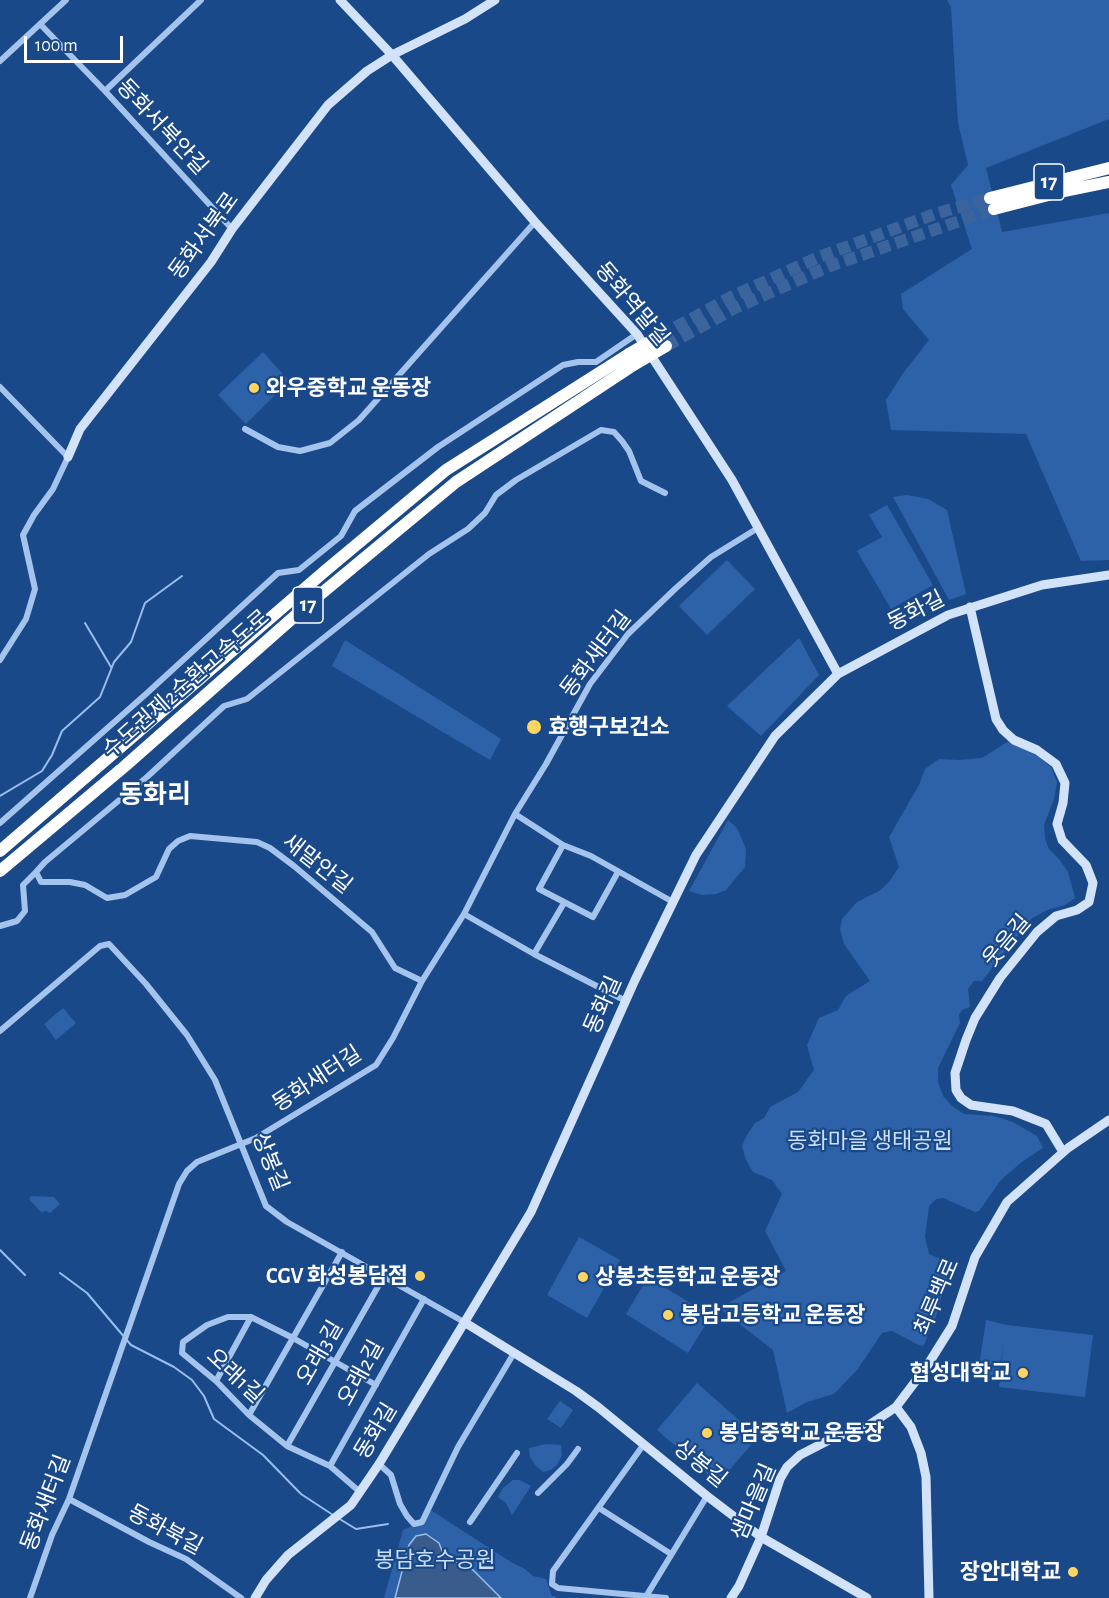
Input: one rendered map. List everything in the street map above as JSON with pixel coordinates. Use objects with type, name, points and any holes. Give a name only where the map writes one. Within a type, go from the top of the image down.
[{"type":"highway","name":"17","points":[[1109,168],[992,203],[1109,182]]},
{"type":"highway","name":"수도권제2순환고속도로","points":[[0,850],[446,470],[663,341]]},
{"type":"highway","name":"수도권제2순환고속도로","points":[[0,871],[125,766],[304,608],[456,482],[632,359]]},
{"type":"street","points":[[0,61],[66,0]]},
{"type":"street","points":[[105,91],[201,0]]},
{"type":"street","name":"동화역말길","points":[[340,0],[348,4],[535,222],[638,334],[732,480],[838,674]]},
{"type":"street","name":"동화서북로","points":[[68,457],[80,429],[211,262],[232,229],[328,105],[367,71],[392,55],[465,19],[495,0]]},
{"type":"street","name":"동화서북안길","points":[[40,24],[232,229]]},
{"type":"street","points":[[245,429],[278,447],[300,451],[330,443],[359,420],[535,222]]},
{"type":"street","points":[[0,822],[278,573],[299,570],[341,536],[355,511],[438,447],[563,365],[578,362],[596,363],[638,334]]},
{"type":"street","points":[[0,387],[68,457],[53,489],[33,515],[23,536],[34,589],[26,619],[0,660]]},
{"type":"street","points":[[0,926],[17,921],[25,911],[23,885],[45,862],[147,777],[224,706],[247,699],[429,554],[468,529],[485,513],[496,495],[516,480],[601,430],[614,432],[622,441],[629,451],[641,481],[665,493]]},
{"type":"street","name":"동화새터길","points":[[30,1598],[52,1535],[69,1499],[179,1184],[187,1171],[197,1162],[242,1145],[336,1091],[376,1065],[393,1038],[422,981],[464,914],[515,814],[546,764],[590,684],[628,634],[711,557],[758,528]]},
{"type":"street","name":"동화길","points":[[255,1598],[266,1580],[288,1555],[341,1515],[379,1464],[531,1212],[626,1001],[696,855],[775,736],[838,674],[948,615],[1042,585],[1109,575]]},
{"type":"street","name":"웃음길","points":[[970,607],[996,719],[1003,730],[1014,740],[1037,750],[1056,764],[1065,783],[1063,803],[1057,824],[1062,840],[1086,865],[1094,883],[1089,902],[1077,910],[1056,916],[1037,932],[994,987],[975,1018],[966,1040],[955,1073],[956,1090],[971,1106],[1013,1111],[1046,1124],[1064,1152]]},
{"type":"street","points":[[515,814],[563,845],[591,856],[674,902]]},
{"type":"street","name":"새말안길","points":[[36,872],[41,882],[70,882],[85,885],[106,898],[125,895],[156,877],[169,849],[178,841],[190,836],[257,842],[270,848],[294,866],[372,932],[395,968],[422,981]]},
{"type":"street","points":[[563,845],[539,889],[564,903],[593,917],[618,872]]},
{"type":"street","points":[[534,954],[564,903]]},
{"type":"street","points":[[464,914],[534,954],[626,1001]]},
{"type":"street","name":"상봉길","points":[[0,1031],[100,946],[109,944],[120,954],[187,1035],[215,1080],[266,1206],[287,1222],[464,1322],[576,1391],[761,1537],[867,1598]]},
{"type":"street","name":"최루백로","points":[[896,1407],[927,1366],[952,1326],[975,1257],[1007,1202],[1064,1152],[1109,1120]]},
{"type":"street","points":[[249,1415],[342,1252]]},
{"type":"street","name":"오래3길","points":[[287,1446],[384,1276]]},
{"type":"street","name":"오래2길","points":[[330,1466],[424,1299]]},
{"type":"street","name":"오래1길","points":[[250,1317],[228,1317],[207,1324],[183,1342],[182,1353],[216,1380],[249,1415],[287,1446],[330,1466],[360,1492]]},
{"type":"street","points":[[216,1380],[250,1317],[293,1338],[376,1385]]},
{"type":"street","points":[[379,1464],[391,1475],[400,1504],[407,1516],[414,1524],[422,1522],[458,1447],[514,1353]]},
{"type":"street","points":[[896,1407],[911,1427],[921,1453],[926,1477],[927,1597]]},
{"type":"street","name":"샘마을길","points":[[731,1598],[739,1586],[761,1537],[780,1479],[787,1467],[800,1455],[831,1439],[869,1425],[896,1407]]},
{"type":"street","points":[[644,1444],[553,1572],[552,1584],[558,1588],[666,1598]]},
{"type":"street","points":[[538,1492],[567,1464],[578,1449]]},
{"type":"street","points":[[470,1522],[495,1482],[517,1453]]},
{"type":"street","points":[[645,1597],[707,1496]]},
{"type":"street","name":"동화북길","points":[[69,1499],[148,1542],[186,1559],[241,1598]]},
{"type":"street","points":[[598,1508],[671,1554]]},
{"type":"green space","points":[[947,0],[1109,0],[1109,119],[986,168],[1002,232],[1109,213],[1109,560],[1081,561],[1026,434],[891,430],[886,400],[929,340],[903,309],[901,294],[972,249],[951,185],[968,165],[958,123],[951,7]]},
{"type":"green space","name":"와우중학교 운동장","points":[[263,352],[289,381],[246,424],[218,395]]},
{"type":"green space","points":[[907,495],[928,499],[947,510],[966,594],[949,600],[893,497]]},
{"type":"green space","points":[[887,505],[933,585],[891,609],[857,551],[882,537],[869,515]]},
{"type":"green space","points":[[727,560],[755,589],[707,635],[679,606]]},
{"type":"green space","points":[[799,638],[819,675],[761,736],[727,706]]},
{"type":"green space","points":[[345,640],[501,739],[490,760],[332,666]]},
{"type":"green space","name":"동화마을 생태공원","points":[[1009,741],[1039,757],[1051,767],[1057,782],[1054,799],[1044,825],[1045,839],[1049,849],[1068,872],[1075,898],[1065,905],[1047,910],[1031,919],[982,981],[974,981],[968,989],[970,1007],[962,1010],[959,1015],[960,1023],[938,1068],[938,1082],[943,1096],[964,1114],[994,1116],[1013,1122],[1037,1136],[1043,1148],[1001,1180],[979,1211],[975,1212],[943,1198],[936,1199],[929,1206],[925,1237],[929,1254],[951,1263],[937,1313],[924,1345],[921,1346],[892,1331],[882,1333],[857,1370],[834,1394],[807,1402],[787,1413],[773,1350],[719,1308],[786,1271],[765,1231],[782,1194],[772,1180],[753,1172],[742,1146],[755,1123],[764,1118],[770,1107],[798,1092],[814,1070],[807,1045],[819,1018],[838,1010],[846,996],[870,981],[844,944],[840,929],[842,919],[857,902],[879,891],[889,882],[899,867],[889,837],[919,785],[925,769],[939,759],[982,758]]},
{"type":"green space","points":[[728,820],[737,828],[746,849],[745,867],[726,890],[716,894],[702,895],[689,891]]},
{"type":"green space","points":[[63,1008],[76,1023],[56,1040],[44,1024]]},
{"type":"green space","points":[[31,1196],[54,1197],[60,1204],[50,1213],[41,1212],[29,1199]]},
{"type":"green space","name":"상봉초등학교 운동장","points":[[579,1237],[620,1260],[587,1318],[547,1295]]},
{"type":"green space","name":"봉담고등학교 운동장","points":[[648,1277],[711,1316],[688,1353],[626,1314]]},
{"type":"green space","points":[[986,1320],[1007,1325],[1093,1335],[1085,1397],[999,1387],[1004,1341],[998,1382],[977,1379]]},
{"type":"green space","name":"봉담중학교 운동장","points":[[697,1383],[758,1437],[718,1483],[657,1430]]},
{"type":"green space","points":[[560,1401],[573,1410],[561,1428],[547,1419]]},
{"type":"green space","points":[[546,1444],[561,1445],[562,1455],[557,1465],[543,1472],[530,1457],[529,1448]]},
{"type":"green space","points":[[513,1480],[520,1480],[531,1486],[512,1515],[506,1503],[498,1497],[503,1488]]},
{"type":"green space","name":"봉담호수공원","points":[[429,1509],[533,1576],[546,1579],[552,1596],[556,1596],[555,1598],[384,1598],[403,1530],[422,1522]]},
{"type":"shaded area","points":[[426,1534],[439,1543],[444,1556],[473,1570],[501,1598],[395,1598],[409,1545],[416,1536]]},
{"type":"waterway","points":[[0,796],[42,771],[62,731],[100,697],[114,662],[131,642],[145,603],[182,576]]},
{"type":"waterway","points":[[85,623],[111,667]]},
{"type":"waterway","points":[[0,1250],[25,1275]]},
{"type":"waterway","points":[[60,1273],[87,1293],[131,1345],[174,1367],[192,1380],[204,1396],[214,1419],[263,1455],[301,1494],[333,1515]]},
{"type":"waterway","points":[[338,1518],[356,1529],[388,1524]]},
{"type":"tunnel","points":[[660,336],[731,297],[819,257],[935,214],[990,198]]},
{"type":"tunnel","points":[[666,346],[735,308],[830,266],[994,209]]},
{"type":"place","name":"와우중학교 운동장","points":[[254,388]]},
{"type":"place","name":"효행구보건소","points":[[534,727]]},
{"type":"place","name":"CGV 화성봉담점","points":[[420,1276]]},
{"type":"place","name":"상봉초등학교 운동장","points":[[583,1277]]},
{"type":"place","name":"봉담고등학교 운동장","points":[[668,1315]]},
{"type":"place","name":"협성대학교","points":[[1023,1373]]},
{"type":"place","name":"봉담중학교 운동장","points":[[707,1433]]},
{"type":"place","name":"장안대학교","points":[[1073,1572]]},
{"type":"district","name":"동화리","points":[[155,795]]}]
